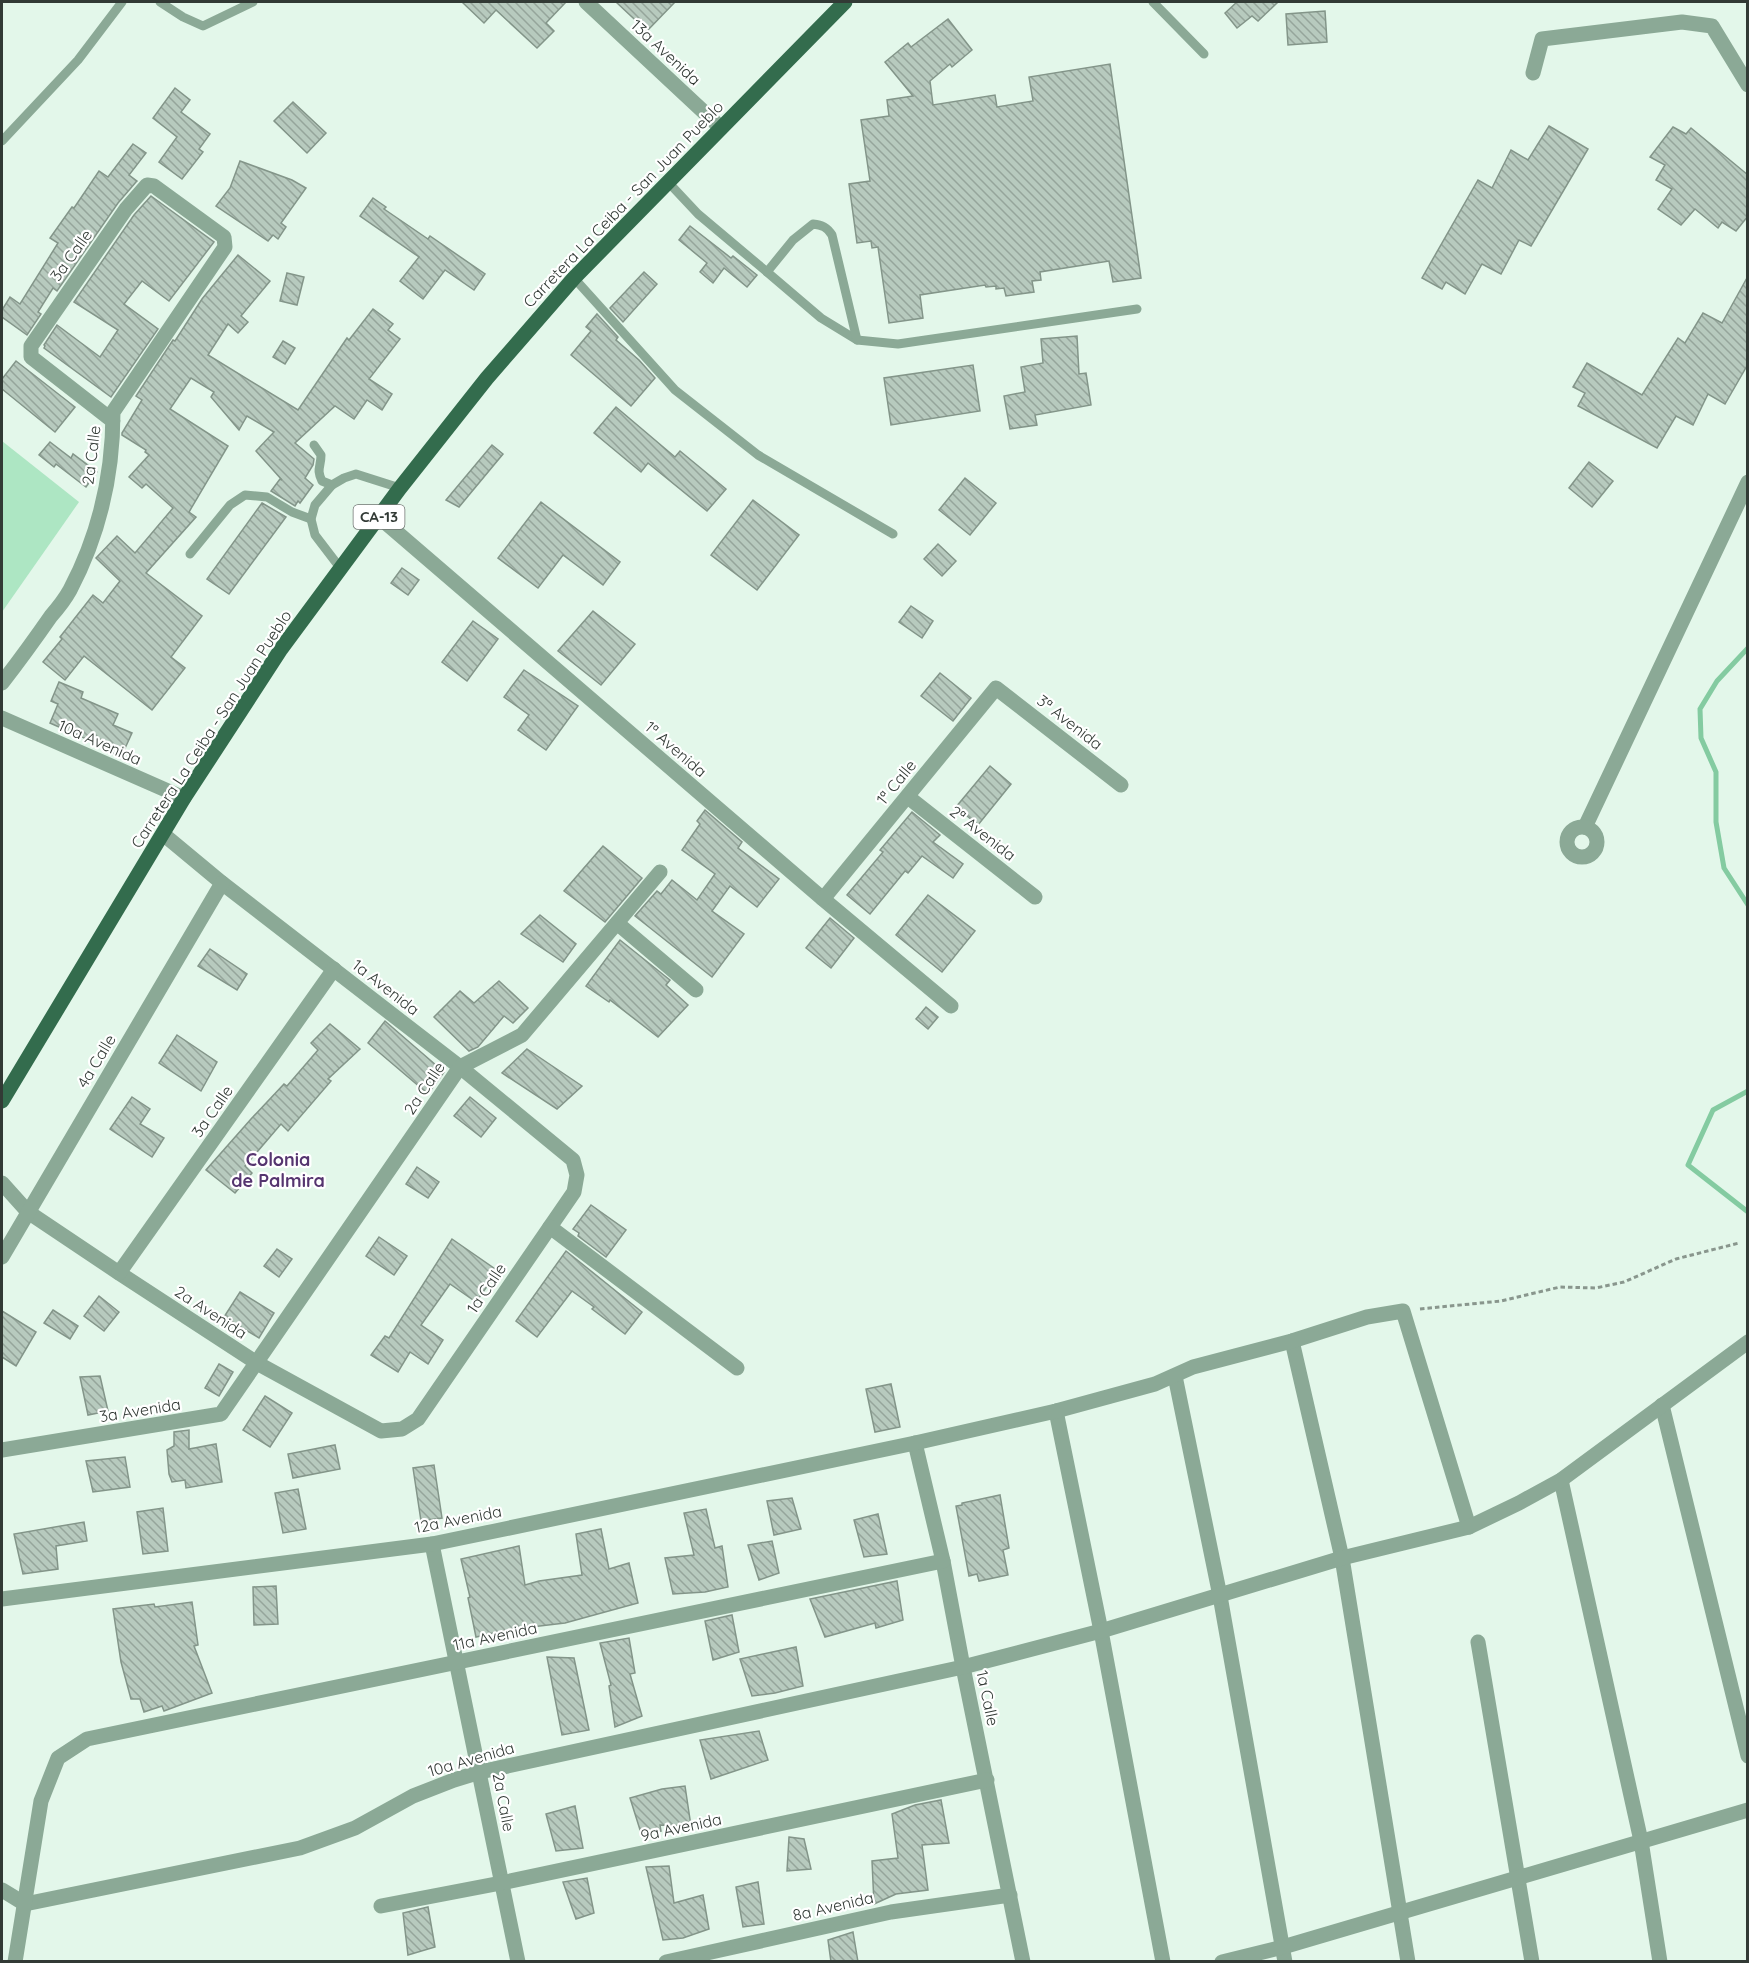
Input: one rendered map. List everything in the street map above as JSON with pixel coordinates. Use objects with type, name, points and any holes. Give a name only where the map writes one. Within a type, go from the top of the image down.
[{"type":"main road","name":"Carretera La Ceiba - San Juan Pueblo","points":[[2,1101],[184,798],[281,650],[400,488],[487,378],[573,278],[845,2]]},
{"type":"street","name":"13a Avenida","points":[[586,2],[721,128]]},
{"type":"street","points":[[1533,73],[1542,39],[1682,22],[1712,26],[1748,86]]},
{"type":"street","name":"2a Calle","points":[[2,683],[70,590],[95,529],[109,474],[113,412],[225,247],[224,237],[154,186],[147,184],[143,188]]},
{"type":"street","name":"3a Calle","points":[[113,421],[30,357],[31,346],[143,188]]},
{"type":"street","points":[[1585,827],[1748,482]]},
{"type":"street","name":"1ª Avenida","points":[[379,518],[951,1006]]},
{"type":"street","name":"1ª Calle","points":[[823,899],[996,688]]},
{"type":"street","name":"3ª Avenida","points":[[996,688],[1121,785]]},
{"type":"street","name":"10a Avenida","points":[[2,718],[184,798]]},
{"type":"street","name":"2ª Avenida","points":[[908,796],[1035,897]]},
{"type":"street","name":"1a Avenida","points":[[163,834],[222,883],[460,1067],[573,1160],[577,1174]]},
{"type":"street","name":"2a Calle","points":[[257,1363],[460,1067],[522,1035],[660,872]]},
{"type":"street","name":"4a Calle","points":[[2,1257],[222,883]]},
{"type":"street","points":[[617,923],[696,990]]},
{"type":"street","name":"3a Calle","points":[[119,1273],[334,969]]},
{"type":"street","name":"1a Calle","points":[[418,1419],[574,1192],[577,1174]]},
{"type":"street","name":"2a Avenida","points":[[2,1183],[28,1212],[257,1363],[381,1431],[402,1429],[418,1419]]},
{"type":"street","points":[[550,1227],[737,1368]]},
{"type":"street","points":[[1403,1311],[1469,1527]]},
{"type":"street","name":"12a Avenida","points":[[2,1599],[432,1544],[915,1443],[1056,1411],[1155,1384],[1192,1367],[1292,1341],[1367,1317],[1403,1311]]},
{"type":"street","points":[[1292,1341],[1342,1558],[1408,1962]]},
{"type":"street","name":"10a Avenida","points":[[25,1904],[300,1848],[355,1828],[413,1796],[480,1772],[963,1667],[1220,1596],[1342,1558],[1469,1527],[1561,1480],[1748,1342]]},
{"type":"street","name":"3a Avenida","points":[[2,1450],[222,1414],[257,1363]]},
{"type":"street","points":[[1175,1376],[1220,1596],[1284,1954]]},
{"type":"street","points":[[1662,1405],[1748,1756]]},
{"type":"street","points":[[1056,1411],[1101,1630],[1163,1962]]},
{"type":"street","name":"1a Calle","points":[[915,1443],[943,1561],[1023,1962]]},
{"type":"street","points":[[1561,1480],[1641,1841],[1660,1962]]},
{"type":"street","name":"2a Calle","points":[[432,1544],[518,1962]]},
{"type":"street","name":"11a Avenida","points":[[25,1904],[41,1800],[58,1758],[87,1739],[943,1561]]},
{"type":"street","points":[[1478,1642],[1532,1962]]},
{"type":"street","name":"9a Avenida","points":[[381,1906],[501,1883],[987,1780]]},
{"type":"street","points":[[1222,1962],[1284,1954],[1400,1911],[1748,1810]]},
{"type":"street","points":[[2,1890],[25,1904],[15,1962]]},
{"type":"street","name":"8a Avenida","points":[[666,1962],[891,1912],[1010,1895]]},
{"type":"lane","points":[[2,141],[78,60],[122,2]]},
{"type":"lane","points":[[160,2],[183,17],[203,26],[253,2]]},
{"type":"lane","points":[[1153,2],[1204,54]]},
{"type":"lane","points":[[668,182],[698,214],[821,318],[857,340],[898,344],[1137,309]]},
{"type":"lane","points":[[767,272],[793,240],[813,224],[828,229],[832,236],[857,340]]},
{"type":"lane","points":[[573,278],[684,398],[758,455],[893,534]]},
{"type":"lane","points":[[314,445],[321,455],[319,475],[322,481],[332,485]]},
{"type":"lane","points":[[341,569],[315,535],[311,519],[315,504],[332,485],[356,474],[400,488]]},
{"type":"lane","points":[[190,554],[230,505],[245,495],[267,497],[292,512],[311,519]]},
{"type":"path","points":[[1403,1311],[1501,1301],[1560,1287],[1596,1288],[1624,1282],[1676,1259],[1739,1243]]},
{"type":"green space","points":[[2,441],[79,502],[2,612]]},
{"type":"building","points":[[462,2],[566,2],[546,23],[554,31],[537,48],[496,10],[484,23]]},
{"type":"building","points":[[616,2],[675,2],[647,31]]},
{"type":"building","points":[[1237,2],[1278,2],[1258,21],[1252,16],[1237,28],[1225,13]]},
{"type":"building","points":[[1325,11],[1327,42],[1288,45],[1286,14]]},
{"type":"building","points":[[948,19],[972,50],[952,67],[950,64],[930,81],[933,105],[995,95],[997,107],[1033,101],[1029,77],[1110,64],[1141,278],[1113,282],[1109,261],[1040,272],[1041,280],[1032,281],[1034,292],[1006,296],[1004,288],[996,289],[996,286],[986,287],[985,285],[920,295],[923,318],[889,323],[878,247],[872,248],[871,241],[857,243],[849,184],[870,181],[861,120],[889,116],[887,100],[913,96],[885,62],[908,43],[911,47]]},
{"type":"building","points":[[175,88],[190,100],[181,112],[210,134],[199,149],[203,152],[182,179],[159,162],[177,137],[153,118]]},
{"type":"building","points":[[293,102],[326,133],[307,153],[274,121]]},
{"type":"building","points":[[1549,126],[1588,149],[1531,246],[1519,240],[1501,274],[1482,264],[1465,294],[1446,282],[1442,289],[1422,278],[1478,180],[1492,188],[1511,150],[1528,160]]},
{"type":"building","points":[[1673,127],[1686,134],[1691,128],[1748,175],[1748,216],[1736,231],[1722,222],[1718,228],[1695,209],[1681,225],[1658,209],[1672,189],[1656,180],[1665,165],[1650,157]]},
{"type":"building","points":[[133,144],[146,153],[129,175],[137,181],[118,203],[57,291],[53,288],[38,312],[41,314],[27,335],[2,317],[2,310],[10,297],[20,304],[58,243],[50,238],[99,171],[108,177]]},
{"type":"building","points":[[240,161],[292,180],[306,188],[281,223],[286,227],[278,239],[273,235],[268,241],[216,206],[230,188]]},
{"type":"building","points":[[151,196],[214,242],[169,301],[142,281],[124,304],[158,329],[111,397],[44,348],[44,345],[57,325],[100,357],[118,330],[74,302],[134,215]]},
{"type":"building","points":[[373,198],[386,207],[384,209],[428,239],[430,236],[485,274],[474,290],[445,270],[423,299],[400,281],[419,257],[360,216]]},
{"type":"building","points":[[690,226],[757,275],[747,287],[724,268],[713,283],[700,272],[707,263],[679,240]]},
{"type":"building","points":[[238,255],[270,281],[241,316],[248,322],[238,333],[228,324],[208,355],[298,410],[347,338],[349,340],[373,309],[393,324],[388,330],[400,339],[369,379],[392,394],[382,410],[367,400],[354,419],[335,406],[295,443],[314,459],[305,478],[313,485],[300,503],[298,501],[295,506],[271,491],[280,479],[282,480],[256,451],[274,432],[247,416],[239,430],[211,397],[214,392],[191,378],[170,409],[228,446],[189,512],[196,517],[146,573],[202,616],[171,657],[185,668],[152,710],[84,656],[65,680],[43,662],[93,595],[103,603],[120,581],[96,558],[117,536],[135,553],[173,508],[146,484],[142,488],[129,477],[149,455],[145,452],[146,450],[122,433],[142,400],[136,396],[202,299]]},
{"type":"building","points":[[644,272],[657,284],[623,322],[610,308]]},
{"type":"building","points":[[287,273],[304,277],[297,305],[280,301]]},
{"type":"building","points":[[1748,276],[1748,364],[1725,404],[1708,394],[1693,425],[1676,416],[1657,448],[1578,406],[1585,393],[1573,387],[1587,363],[1642,395],[1678,338],[1685,343],[1703,313],[1722,323]]},
{"type":"building","points":[[597,314],[618,337],[616,340],[655,378],[631,406],[571,355],[591,331],[586,327]]},
{"type":"building","points":[[1077,336],[1079,374],[1086,373],[1091,405],[1035,415],[1037,425],[1010,429],[1004,396],[1025,392],[1021,367],[1043,363],[1041,339]]},
{"type":"building","points":[[283,341],[295,348],[285,364],[273,357]]},
{"type":"building","points":[[16,361],[75,407],[55,432],[2,389],[2,379]]},
{"type":"building","points":[[973,365],[980,411],[891,425],[884,378]]},
{"type":"building","points":[[616,407],[675,457],[680,451],[726,489],[707,511],[648,463],[641,472],[594,433]]},
{"type":"building","points":[[50,442],[71,458],[73,454],[97,472],[86,487],[56,464],[54,467],[39,455]]},
{"type":"building","points":[[492,445],[503,454],[459,507],[446,500]]},
{"type":"building","points":[[1589,462],[1613,481],[1592,507],[1569,488]]},
{"type":"building","points":[[965,478],[996,503],[970,535],[939,510]]},
{"type":"building","points":[[753,500],[799,535],[757,590],[711,555]]},
{"type":"building","points":[[541,502],[620,562],[603,585],[563,555],[538,588],[498,558]]},
{"type":"building","points":[[262,503],[286,517],[229,594],[207,579]]},
{"type":"building","points":[[938,544],[956,561],[942,576],[924,559]]},
{"type":"building","points":[[402,568],[419,580],[408,595],[391,583]]},
{"type":"building","points":[[911,606],[933,621],[922,638],[899,622]]},
{"type":"building","points":[[593,611],[635,644],[601,685],[558,651]]},
{"type":"building","points":[[473,621],[498,639],[467,681],[442,662]]},
{"type":"building","points":[[524,670],[578,706],[546,750],[518,730],[529,715],[504,697]]},
{"type":"building","points":[[940,673],[971,698],[953,721],[921,696]]},
{"type":"building","points":[[59,682],[83,692],[81,698],[118,714],[113,725],[132,733],[121,757],[104,749],[105,747],[50,723],[58,704],[51,701]]},
{"type":"building","points":[[990,766],[1011,784],[978,825],[956,807]]},
{"type":"building","points":[[705,810],[742,842],[738,848],[779,879],[757,907],[730,886],[712,911],[744,934],[712,977],[635,916],[657,891],[661,894],[672,880],[697,900],[715,874],[682,850],[700,824],[697,821]]},
{"type":"building","points":[[912,812],[940,835],[933,842],[963,864],[953,878],[922,856],[908,873],[905,871],[870,914],[847,895],[883,852],[880,850]]},
{"type":"building","points":[[603,846],[642,878],[605,922],[564,891]]},
{"type":"building","points":[[928,895],[975,931],[942,972],[896,935]]},
{"type":"building","points":[[540,915],[576,944],[563,962],[521,934]]},
{"type":"building","points":[[830,918],[854,938],[831,968],[806,948]]},
{"type":"building","points":[[620,940],[670,980],[666,985],[688,1005],[658,1037],[610,1000],[609,1002],[586,986]]},
{"type":"building","points":[[210,949],[247,974],[237,990],[198,966]]},
{"type":"building","points":[[499,981],[528,1008],[513,1023],[504,1016],[478,1047],[469,1051],[434,1017],[460,991],[474,1003]]},
{"type":"building","points":[[926,1007],[938,1017],[928,1029],[916,1019]]},
{"type":"building","points":[[385,1021],[444,1072],[428,1094],[368,1043]]},
{"type":"building","points":[[330,1024],[360,1049],[328,1079],[331,1081],[288,1131],[281,1124],[245,1166],[252,1173],[235,1193],[206,1170],[284,1084],[287,1086],[318,1050],[311,1043]]},
{"type":"building","points":[[177,1035],[217,1062],[201,1091],[159,1063]]},
{"type":"building","points":[[527,1049],[582,1086],[557,1109],[502,1073]]},
{"type":"building","points":[[132,1097],[150,1109],[140,1124],[164,1138],[152,1157],[110,1129]]},
{"type":"building","points":[[470,1097],[496,1118],[481,1137],[454,1116]]},
{"type":"building","points":[[417,1167],[439,1182],[428,1198],[406,1184]]},
{"type":"building","points":[[591,1205],[626,1230],[606,1257],[578,1236],[579,1233],[573,1229]]},
{"type":"building","points":[[379,1237],[407,1256],[394,1275],[366,1256]]},
{"type":"building","points":[[452,1239],[498,1271],[476,1302],[450,1284],[421,1325],[443,1340],[428,1364],[410,1352],[398,1372],[371,1355],[385,1336],[389,1338]]},
{"type":"building","points":[[277,1249],[292,1259],[279,1277],[264,1266]]},
{"type":"building","points":[[566,1251],[642,1312],[625,1334],[572,1291],[537,1337],[516,1321]]},
{"type":"building","points":[[240,1292],[274,1313],[259,1338],[224,1317]]},
{"type":"building","points":[[99,1296],[119,1312],[104,1331],[84,1316]]},
{"type":"building","points":[[53,1310],[78,1326],[70,1339],[44,1323]]},
{"type":"building","points":[[2,1311],[36,1332],[16,1366],[2,1357]]},
{"type":"building","points":[[219,1364],[233,1372],[219,1396],[205,1388]]},
{"type":"building","points":[[100,1376],[108,1411],[88,1415],[80,1377]]},
{"type":"building","points":[[891,1384],[900,1427],[875,1432],[866,1389]]},
{"type":"building","points":[[265,1396],[292,1413],[270,1447],[243,1430]]},
{"type":"building","points":[[189,1430],[189,1449],[216,1444],[222,1482],[186,1488],[185,1480],[172,1482],[167,1450],[174,1446],[174,1432]]},
{"type":"building","points":[[335,1445],[340,1469],[293,1478],[288,1454]]},
{"type":"building","points":[[125,1457],[130,1487],[93,1492],[86,1461]]},
{"type":"building","points":[[434,1465],[442,1518],[421,1521],[413,1468]]},
{"type":"building","points":[[298,1489],[306,1529],[283,1533],[275,1493]]},
{"type":"building","points":[[1000,1495],[1009,1548],[1003,1550],[1008,1575],[979,1581],[977,1574],[969,1576],[956,1506]]},
{"type":"building","points":[[792,1498],[801,1529],[774,1535],[767,1501]]},
{"type":"building","points":[[163,1508],[168,1551],[143,1554],[137,1512]]},
{"type":"building","points":[[706,1509],[715,1548],[722,1546],[728,1587],[705,1592],[673,1594],[665,1558],[694,1555],[684,1513]]},
{"type":"building","points":[[878,1514],[887,1554],[864,1557],[854,1520]]},
{"type":"building","points":[[84,1522],[87,1541],[56,1546],[58,1569],[23,1574],[14,1534]]},
{"type":"building","points":[[601,1529],[609,1569],[629,1563],[638,1603],[565,1623],[506,1630],[476,1637],[461,1559],[519,1546],[525,1585],[582,1575],[576,1534]]},
{"type":"building","points":[[772,1541],[779,1573],[759,1580],[748,1545]]},
{"type":"building","points":[[897,1581],[903,1620],[876,1628],[875,1623],[825,1637],[810,1599]]},
{"type":"building","points":[[276,1586],[278,1624],[254,1625],[253,1587]]},
{"type":"building","points":[[192,1602],[198,1645],[194,1646],[212,1693],[164,1711],[162,1706],[144,1712],[140,1699],[131,1699],[121,1662],[113,1609]]},
{"type":"building","points":[[732,1615],[739,1652],[713,1660],[705,1621]]},
{"type":"building","points":[[629,1638],[635,1673],[630,1674],[642,1716],[615,1727],[609,1686],[611,1685],[600,1643]]},
{"type":"building","points":[[796,1647],[803,1686],[752,1696],[740,1659]]},
{"type":"building","points":[[547,1657],[574,1658],[589,1730],[562,1735]]},
{"type":"building","points":[[759,1731],[768,1760],[711,1779],[700,1740]]},
{"type":"building","points":[[685,1786],[691,1826],[660,1825],[661,1831],[641,1833],[630,1798],[662,1789]]},
{"type":"building","points":[[941,1800],[949,1843],[922,1845],[928,1890],[896,1894],[874,1904],[872,1861],[898,1858],[892,1814],[915,1805]]},
{"type":"building","points":[[575,1806],[583,1848],[556,1851],[546,1814]]},
{"type":"building","points":[[789,1837],[804,1839],[811,1869],[787,1871]]},
{"type":"building","points":[[669,1866],[674,1903],[703,1895],[709,1929],[683,1938],[663,1940],[646,1867]]},
{"type":"building","points":[[587,1878],[594,1913],[576,1919],[563,1882]]},
{"type":"building","points":[[758,1882],[764,1924],[743,1927],[736,1887]]},
{"type":"building","points":[[428,1907],[435,1947],[408,1955],[403,1913]]},
{"type":"building","points":[[853,1932],[858,1962],[831,1962],[828,1940]]},
{"type":"waterway","points":[[1748,648],[1717,681],[1700,709],[1701,738],[1716,772],[1716,822],[1724,868],[1748,905]]},
{"type":"waterway","points":[[1748,1091],[1713,1110],[1688,1165],[1748,1212]]},
{"type":"district","name":"Colonia de Palmira","points":[[278,1170]]}]
